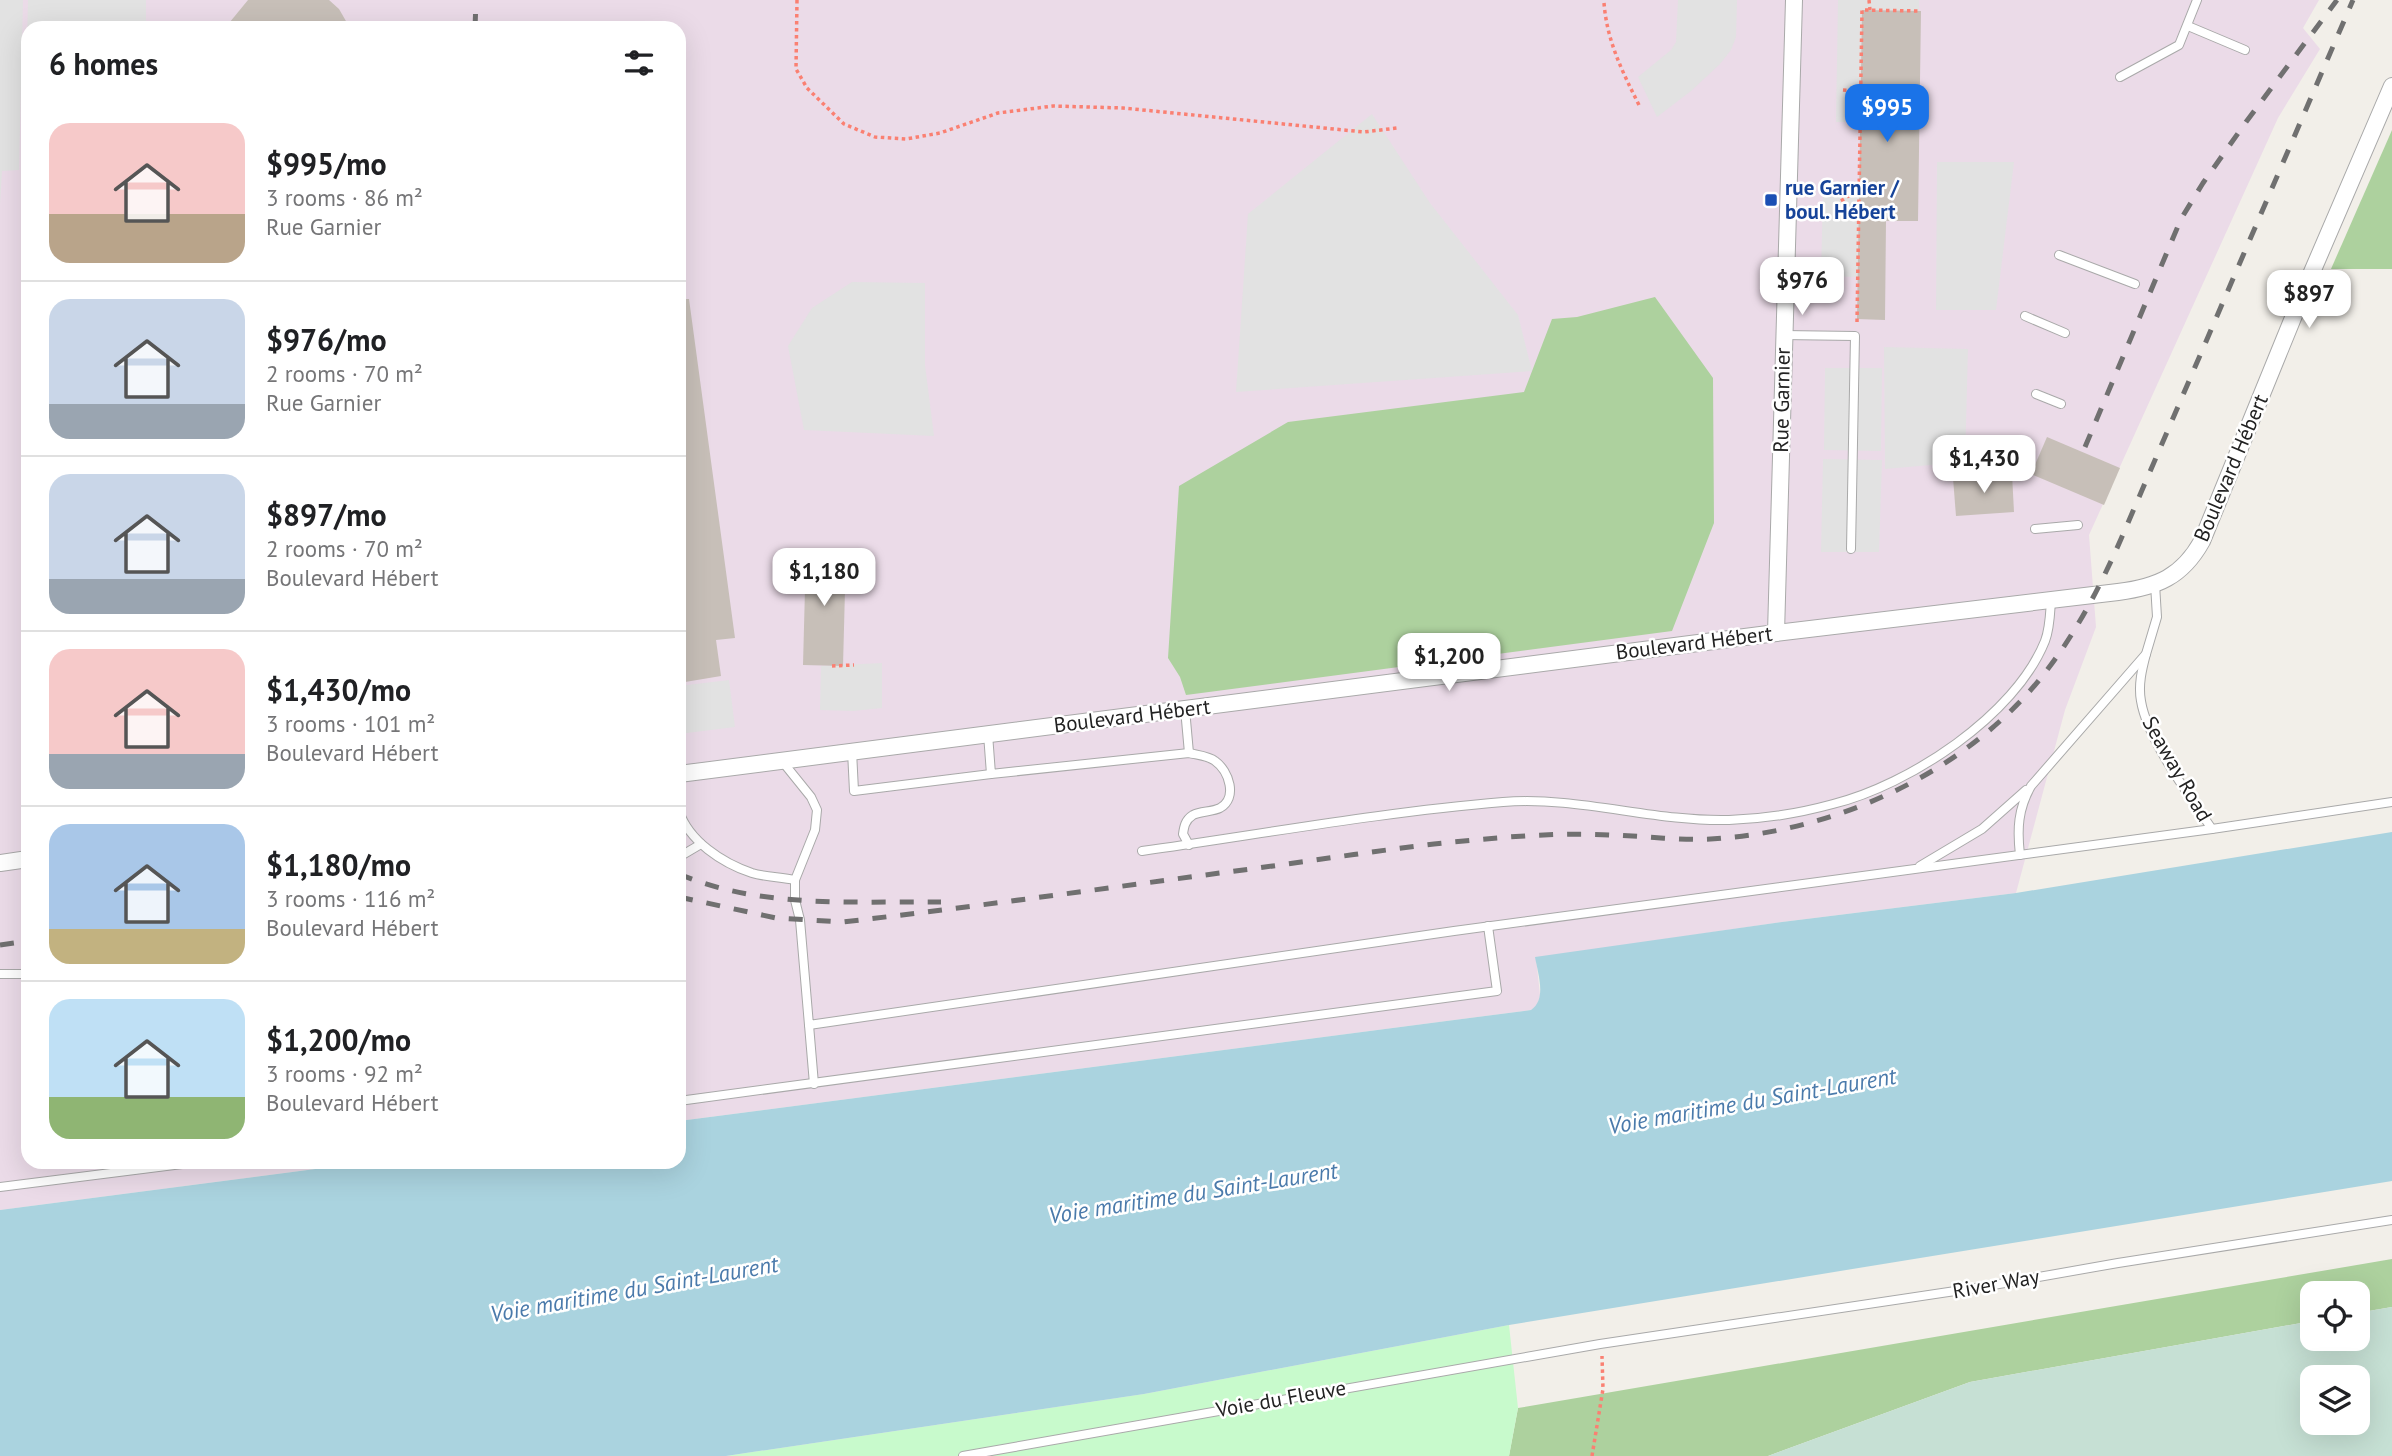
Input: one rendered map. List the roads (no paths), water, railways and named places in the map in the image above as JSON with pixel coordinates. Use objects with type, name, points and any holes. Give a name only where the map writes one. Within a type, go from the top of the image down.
[{"type":"street","name":"Rue Garnier","points":[[1776,633],[1794,0]]},
{"type":"street","name":"Boulevard Hébert","points":[[686,773],[2138,589],[2155,584],[2185,566],[2202,541],[2306,286],[2392,86]]},
{"type":"street","points":[[0,863],[21,860]]},
{"type":"lane","points":[[2120,78],[2179,45],[2197,0]]},
{"type":"lane","points":[[2188,26],[2245,50]]},
{"type":"lane","points":[[2059,255],[2135,284]]},
{"type":"lane","points":[[2025,316],[2065,332]]},
{"type":"lane","points":[[1783,335],[1855,336],[1852,549]]},
{"type":"lane","points":[[2036,394],[2061,404]]},
{"type":"lane","points":[[2035,529],[2078,525]]},
{"type":"lane","name":"Seaway Road","points":[[2155,584],[2157,617],[2140,677],[2141,701],[2147,721],[2177,776],[2212,829],[2392,802]]},
{"type":"lane","points":[[1142,852],[1506,802],[1564,803],[1689,819],[1731,820],[1835,804],[1886,785],[1973,732],[2013,693],[2035,661],[2049,627],[2051,600]]},
{"type":"lane","points":[[1910,870],[1943,854],[1982,828],[2031,786],[2146,653]]},
{"type":"lane","points":[[1185,709],[1189,752]]},
{"type":"lane","points":[[988,734],[992,774]]},
{"type":"lane","points":[[852,751],[854,791],[1189,752],[1214,760],[1228,775],[1231,788],[1228,799],[1221,808],[1192,816],[1185,823],[1183,834],[1189,845]]},
{"type":"lane","points":[[782,761],[811,797],[817,810],[816,830],[795,880],[814,1084]]},
{"type":"lane","points":[[2020,855],[2018,819],[2024,798],[2031,786]]},
{"type":"lane","points":[[686,827],[701,844],[729,863],[753,873],[795,880]]},
{"type":"lane","points":[[809,1025],[1488,926],[2212,829]]},
{"type":"lane","points":[[686,853],[701,844]]},
{"type":"lane","points":[[686,1100],[1497,991],[1488,926]]},
{"type":"lane","points":[[0,974],[21,974]]},
{"type":"lane","points":[[0,1187],[116,1169]]},
{"type":"lane","name":"River Way","points":[[1600,1344],[1969,1289],[2392,1220]]},
{"type":"lane","name":"Voie du Fleuve","points":[[963,1456],[1600,1344]]},
{"type":"water","name":"Voie maritime du Saint-Laurent","points":[[2392,832],[2392,1181],[1509,1325],[1144,1394],[726,1456],[0,1456],[0,1210],[315,1169],[686,1169],[686,1120],[1531,1010],[1540,993],[1535,957],[1782,922],[2016,893]]},
{"type":"railway","points":[[475,21],[476,0]]},
{"type":"railway","points":[[2085,447],[2181,219],[2246,122],[2337,0]]},
{"type":"railway","points":[[686,899],[776,918],[843,922],[1478,840],[1567,834],[1724,838],[1814,822],[1858,807],[1900,788],[1979,739],[2014,708],[2056,658],[2087,609],[2121,539],[2353,0]]},
{"type":"railway","points":[[686,876],[742,893],[775,898],[841,902],[941,902]]},
{"type":"railway","points":[[0,945],[21,942]]},
{"type":"place","name":"rue Garnier / boul. Hébert","points":[[1771,200]]}]
